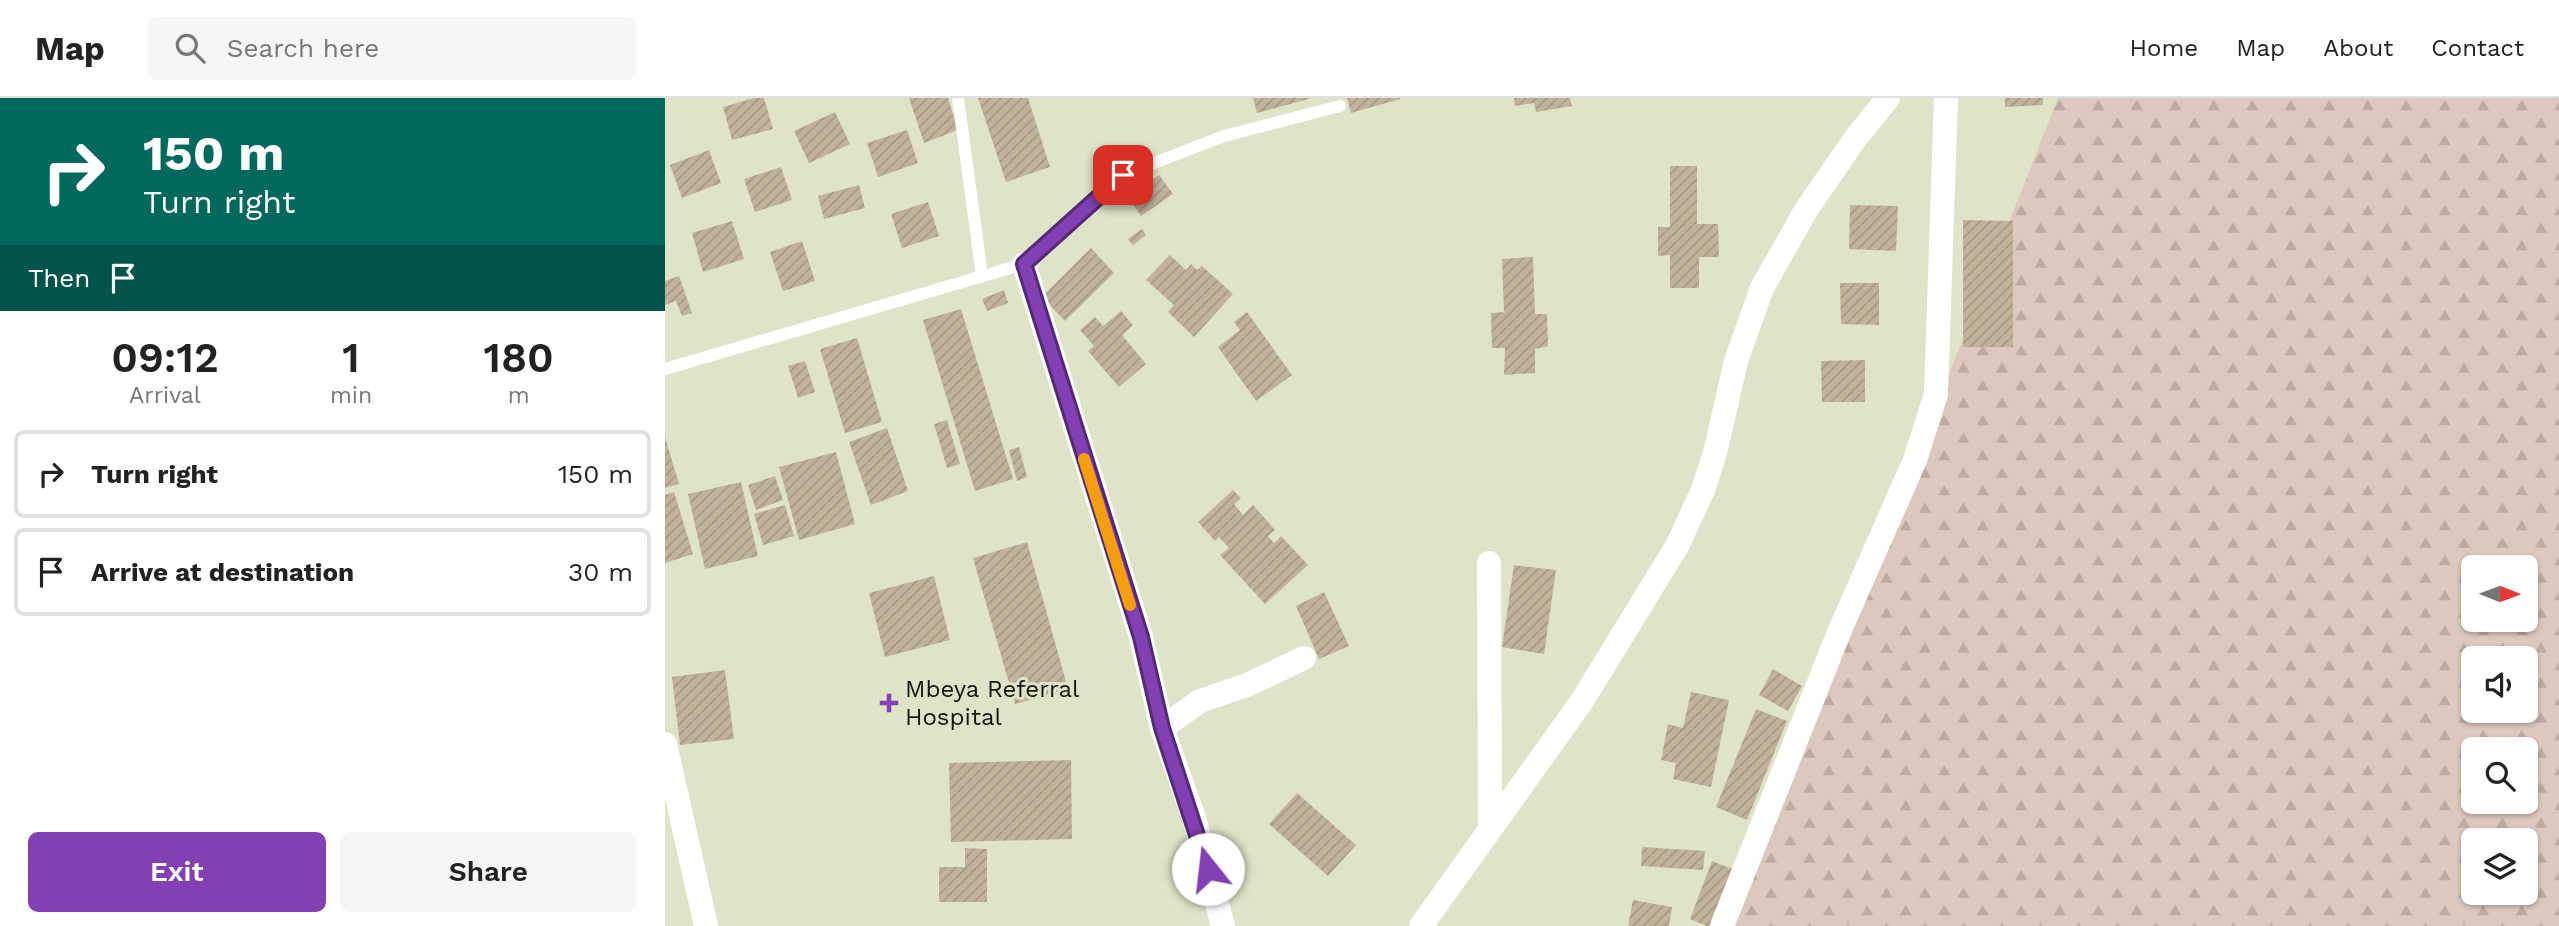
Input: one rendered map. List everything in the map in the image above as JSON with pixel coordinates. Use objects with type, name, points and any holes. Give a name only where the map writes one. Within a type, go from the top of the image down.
[{"type":"street","points":[[1421,926],[1582,701],[1693,517],[1715,453],[1736,361],[1762,288],[1807,210],[1888,98]]},
{"type":"street","points":[[1722,926],[1840,630],[1915,460],[1936,394],[1946,98]]},
{"type":"street","points":[[1024,264],[1141,637],[1162,728],[1193,818],[1223,926]]},
{"type":"street","points":[[1489,564],[1490,830]]},
{"type":"street","points":[[1162,728],[1200,701],[1247,685],[1304,657]]},
{"type":"street","points":[[665,744],[706,926]]},
{"type":"lane","points":[[958,98],[982,276]]},
{"type":"lane","points":[[665,369],[1024,264],[1123,175],[1224,135],[1340,106]]},
{"type":"green space","points":[[2058,98],[2559,98],[2559,926],[1731,926]]},
{"type":"building","points":[[754,98],[764,98],[773,129],[732,140],[723,107]]},
{"type":"building","points":[[909,98],[948,98],[958,130],[924,143]]},
{"type":"building","points":[[978,98],[1028,98],[1050,167],[1006,182]]},
{"type":"building","points":[[1253,98],[1309,98],[1309,99],[1257,113]]},
{"type":"building","points":[[1347,98],[1400,98],[1400,99],[1351,113]]},
{"type":"building","points":[[1514,98],[1570,98],[1572,106],[1536,112],[1534,103],[1515,106]]},
{"type":"building","points":[[2005,98],[2043,98],[2043,105],[2005,107]]},
{"type":"building","points":[[835,112],[850,144],[809,163],[794,131]]},
{"type":"building","points":[[907,130],[918,163],[878,177],[867,143]]},
{"type":"building","points":[[709,150],[721,183],[682,198],[670,165]]},
{"type":"building","points":[[1670,166],[1697,166],[1697,224],[1718,224],[1719,257],[1699,257],[1699,288],[1670,288],[1670,255],[1658,256],[1658,227],[1670,227]]},
{"type":"building","points":[[781,167],[792,200],[755,212],[744,179]]},
{"type":"building","points":[[1159,175],[1173,194],[1141,216],[1128,197]]},
{"type":"building","points":[[859,185],[865,208],[824,219],[818,196]]},
{"type":"building","points":[[928,202],[939,236],[902,248],[891,214]]},
{"type":"building","points":[[1850,205],[1898,206],[1896,251],[1849,249]]},
{"type":"building","points":[[1963,220],[2013,221],[2013,347],[1963,347]]},
{"type":"building","points":[[732,221],[744,259],[703,272],[692,233]]},
{"type":"building","points":[[1142,229],[1146,235],[1133,245],[1128,239]]},
{"type":"building","points":[[802,241],[815,281],[783,291],[770,252]]},
{"type":"building","points":[[1091,248],[1114,273],[1065,321],[1042,297]]},
{"type":"building","points":[[1170,255],[1186,270],[1191,264],[1197,270],[1202,266],[1233,294],[1194,337],[1168,312],[1174,305],[1146,280]]},
{"type":"building","points":[[1533,257],[1535,314],[1547,314],[1548,346],[1535,349],[1535,373],[1504,375],[1505,348],[1492,348],[1491,313],[1504,312],[1502,259]]},
{"type":"building","points":[[679,276],[692,313],[682,316],[676,301],[665,305],[665,281]]},
{"type":"building","points":[[1840,283],[1879,283],[1879,325],[1841,324]]},
{"type":"building","points":[[1004,290],[1008,303],[987,311],[982,299]]},
{"type":"building","points":[[961,309],[1013,479],[975,491],[923,320]]},
{"type":"building","points":[[1121,311],[1133,325],[1122,335],[1146,364],[1119,387],[1088,351],[1094,346],[1080,330],[1095,317],[1103,326]]},
{"type":"building","points":[[1247,312],[1292,375],[1256,401],[1218,347],[1240,330],[1234,322]]},
{"type":"building","points":[[857,338],[882,422],[845,433],[820,349]]},
{"type":"building","points":[[1865,360],[1865,402],[1822,402],[1821,361]]},
{"type":"building","points":[[805,361],[815,392],[798,398],[788,366]]},
{"type":"building","points":[[947,420],[960,464],[947,468],[934,424]]},
{"type":"building","points":[[887,428],[908,491],[871,505],[849,442]]},
{"type":"building","points":[[665,437],[679,484],[665,488]]},
{"type":"building","points":[[1019,447],[1027,477],[1017,481],[1009,450]]},
{"type":"building","points":[[836,452],[855,524],[799,540],[779,467]]},
{"type":"building","points":[[775,476],[783,500],[756,510],[748,485]]},
{"type":"building","points":[[741,482],[758,556],[705,569],[688,494]]},
{"type":"building","points":[[1233,490],[1241,498],[1234,504],[1243,515],[1253,505],[1275,530],[1268,536],[1274,543],[1281,536],[1308,565],[1265,604],[1220,555],[1229,548],[1219,537],[1215,541],[1198,522]]},
{"type":"building","points":[[674,492],[693,554],[665,563],[665,495]]},
{"type":"building","points":[[785,505],[794,536],[763,545],[754,514]]},
{"type":"building","points":[[1027,542],[1068,689],[1015,704],[973,558]]},
{"type":"building","points":[[1514,565],[1556,570],[1544,654],[1502,647]]},
{"type":"building","points":[[934,576],[950,640],[885,657],[869,593]]},
{"type":"building","points":[[1324,592],[1349,646],[1319,659],[1296,606]]},
{"type":"building","points":[[1773,669],[1802,686],[1788,711],[1759,695]]},
{"type":"building","points":[[725,670],[734,739],[680,745],[672,677]]},
{"type":"building","points":[[1691,692],[1729,700],[1711,787],[1673,779],[1676,763],[1661,760],[1668,724],[1683,728]]},
{"type":"building","points":[[1756,709],[1787,721],[1747,820],[1716,807]]},
{"type":"building","points":[[1071,760],[1072,839],[951,842],[949,763]]},
{"type":"building","points":[[1297,793],[1356,845],[1328,876],[1269,824]]},
{"type":"building","points":[[1642,847],[1705,851],[1703,870],[1641,866]]},
{"type":"building","points":[[965,848],[987,849],[987,902],[939,902],[939,867],[965,867]]},
{"type":"building","points":[[1712,861],[1735,870],[1714,926],[1707,926],[1690,919]]},
{"type":"building","points":[[1633,900],[1672,907],[1669,926],[1628,926]]},
{"type":"slow traffic","points":[[1084,459],[1130,605]]},
{"type":"place","name":"Mbeya Referral Hospital","points":[[889,703]]},
{"type":"route","points":[[1123,175],[1024,264],[1141,637],[1162,728],[1208,869]]}]
